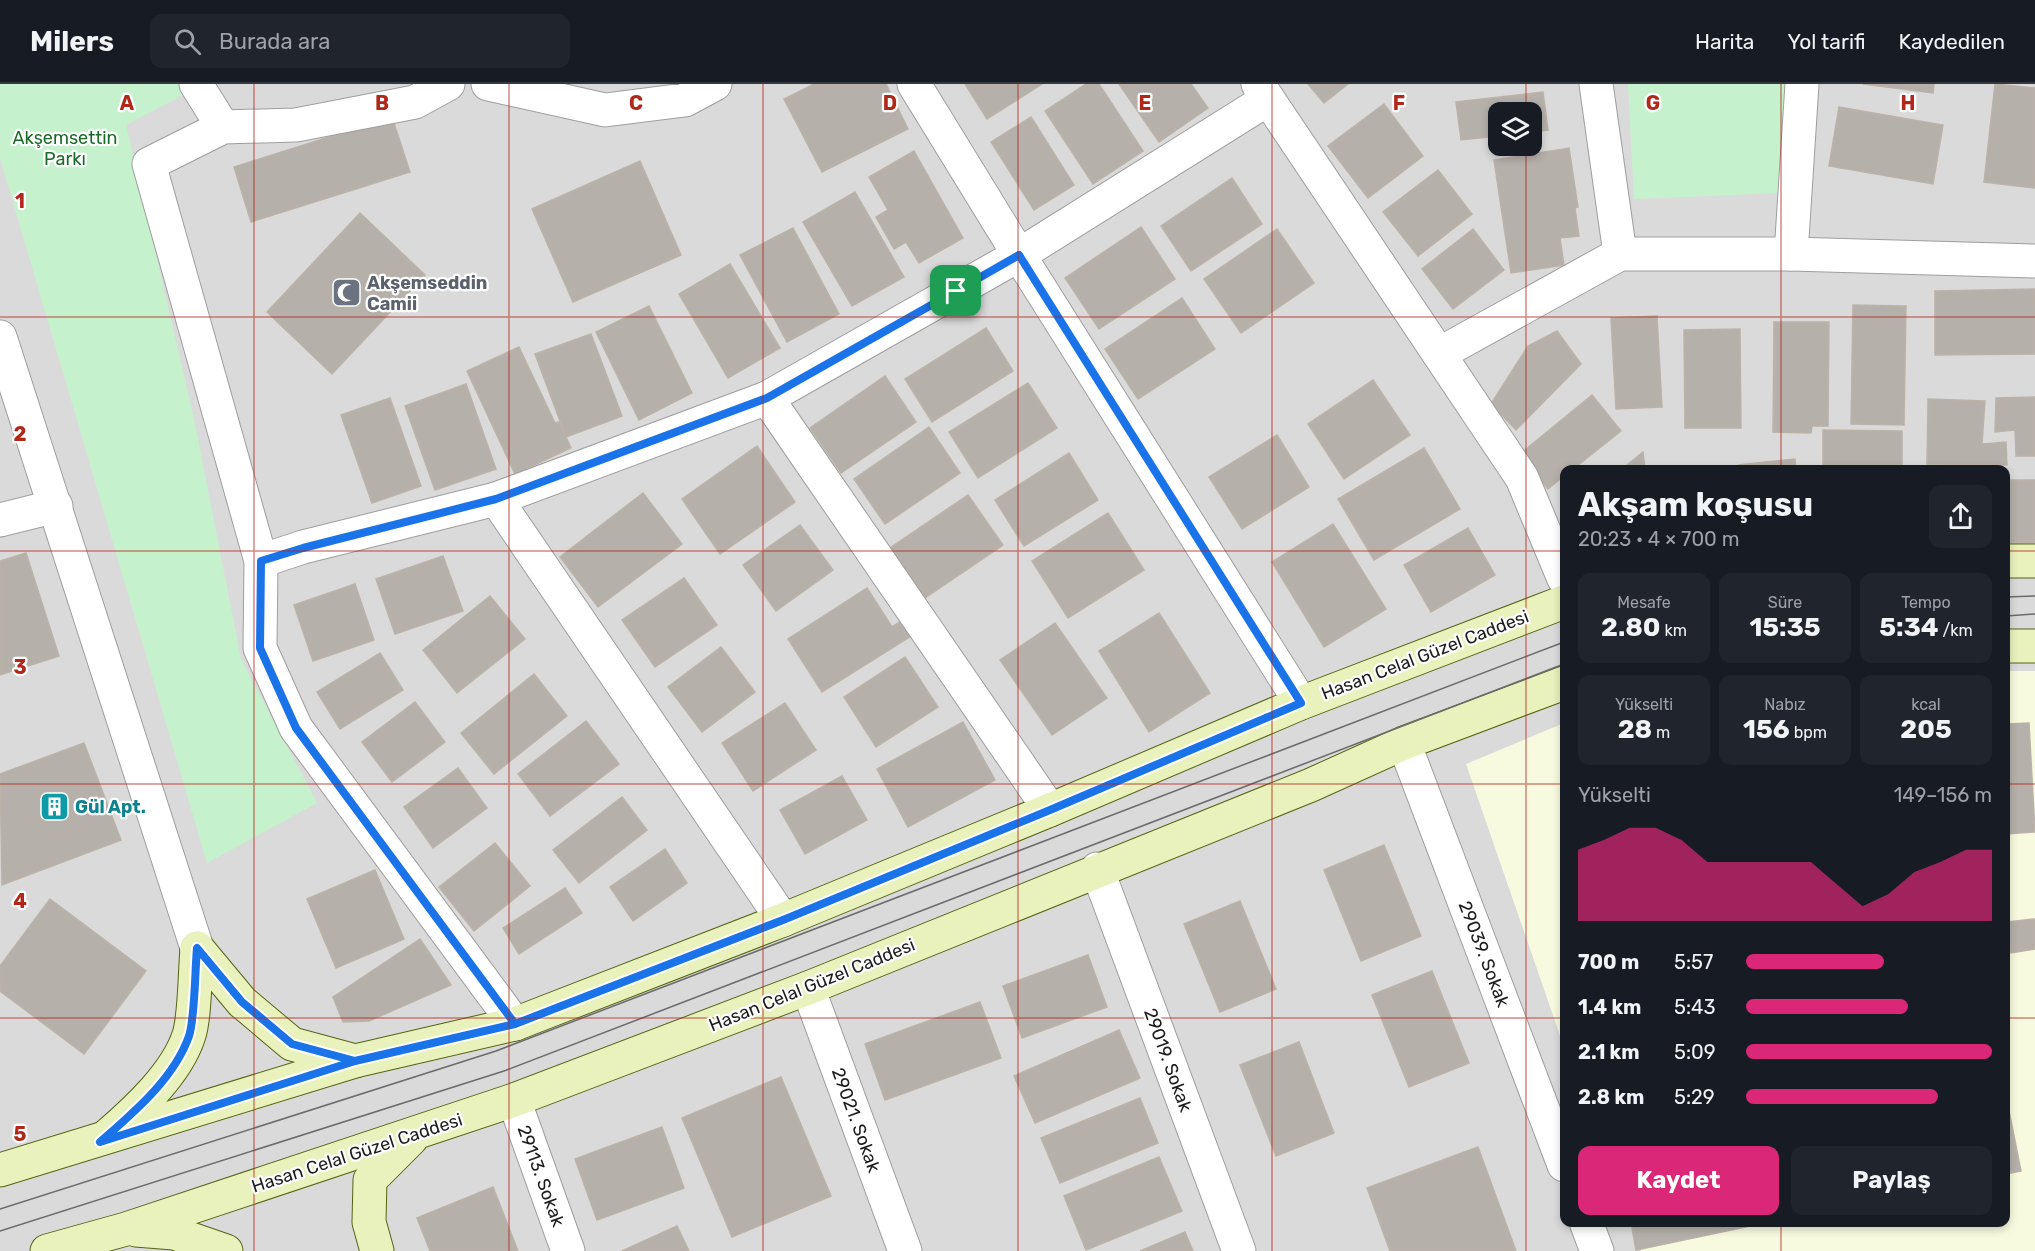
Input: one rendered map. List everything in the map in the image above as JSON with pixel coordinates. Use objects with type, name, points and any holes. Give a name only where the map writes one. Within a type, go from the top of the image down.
[{"type":"main road","points":[[2010,561],[2035,561]]},
{"type":"main road","name":"Hasan Celal Güzel Caddesi","points":[[0,1170],[100,1142],[355,1061],[515,1024],[783,920],[1301,703],[1560,604]]},
{"type":"main road","points":[[2010,646],[2035,646]]},
{"type":"main road","name":"Hasan Celal Güzel Caddesi","points":[[47,1251],[126,1229],[416,1135],[514,1100],[808,988],[1097,869],[1311,785],[1404,743],[1560,684]]},
{"type":"main road","points":[[197,948],[242,1002],[292,1044],[355,1061]]},
{"type":"main road","points":[[100,1142],[138,1109],[169,1071],[189,1035],[197,948]]},
{"type":"main road","points":[[377,1251],[369,1222],[370,1180],[416,1135]]},
{"type":"main road","points":[[126,1229],[174,1233],[226,1251]]},
{"type":"street","points":[[196,84],[223,127]]},
{"type":"street","points":[[448,84],[415,102],[296,125],[223,127],[149,164],[261,561],[260,648],[296,728],[515,1024]]},
{"type":"street","points":[[488,84],[550,91],[605,110],[715,84]]},
{"type":"street","points":[[914,84],[1301,703]]},
{"type":"street","points":[[1596,84],[1620,254]]},
{"type":"street","points":[[1791,254],[1802,84]]},
{"type":"street","points":[[261,561],[303,548],[496,499],[767,398],[1019,255],[1263,91],[1522,478],[1560,569]]},
{"type":"street","points":[[1439,354],[1620,254],[1791,254],[2035,261]]},
{"type":"street","points":[[0,337],[197,948]]},
{"type":"street","points":[[767,398],[1050,810]]},
{"type":"street","points":[[496,499],[783,920]]},
{"type":"street","points":[[0,520],[56,506]]},
{"type":"street","name":"29039. Sokak","points":[[1404,743],[1560,1155]]},
{"type":"street","name":"29019. Sokak","points":[[1097,869],[1239,1251]]},
{"type":"street","name":"29021. Sokak","points":[[808,988],[905,1251]]},
{"type":"street","name":"29113. Sokak","points":[[514,1100],[568,1251]]},
{"type":"street","points":[[1588,1227],[1597,1251]]},
{"type":"shaded area","points":[[0,84],[2035,84],[2035,1251],[0,1251]]},
{"type":"shaded area","points":[[2010,671],[2035,671],[2035,1251],[1641,1251],[1632,1227],[2010,1227]]},
{"type":"shaded area","points":[[1560,725],[1560,1035],[1466,764]]},
{"type":"green space","name":"Akşemsettin Parkı","points":[[0,84],[188,84],[192,90],[126,125],[194,419],[241,659],[317,803],[207,863],[0,158]]},
{"type":"green space","points":[[1628,84],[1787,84],[1779,193],[1634,199]]},
{"type":"building","points":[[814,84],[886,84],[908,129],[822,172],[784,99]]},
{"type":"building","points":[[965,84],[1042,84],[987,119]]},
{"type":"building","points":[[1086,84],[1099,84],[1143,151],[1093,184],[1045,111]]},
{"type":"building","points":[[1119,84],[1191,84],[1208,108],[1159,142]]},
{"type":"building","points":[[1308,84],[1348,84],[1324,103]]},
{"type":"building","points":[[1863,84],[1934,84],[1933,93]]},
{"type":"building","points":[[1995,84],[2035,88],[2035,188],[1984,182]]},
{"type":"building","points":[[1543,92],[1548,130],[1542,131],[1542,102],[1488,102],[1488,137],[1461,140],[1456,102]]},
{"type":"building","points":[[1384,104],[1423,156],[1368,198],[1328,146]]},
{"type":"building","points":[[1839,107],[1943,125],[1933,184],[1829,166]]},
{"type":"building","points":[[392,117],[410,172],[251,222],[234,167]]},
{"type":"building","points":[[1031,117],[1074,185],[1034,210],[991,142]]},
{"type":"building","points":[[1569,148],[1578,207],[1575,208],[1579,236],[1560,238],[1564,265],[1511,273],[1494,160],[1519,156],[1542,156],[1542,152]]},
{"type":"building","points":[[914,151],[963,238],[919,263],[906,242],[894,249],[876,217],[888,210],[869,177]]},
{"type":"building","points":[[640,161],[681,255],[573,302],[532,209]]},
{"type":"building","points":[[1438,170],[1472,214],[1418,256],[1383,212]]},
{"type":"building","points":[[1232,178],[1262,224],[1191,271],[1161,226]]},
{"type":"building","points":[[855,192],[904,277],[852,306],[803,222]]},
{"type":"building","name":"Akşemseddin Camii","points":[[360,213],[425,275],[332,374],[267,312]]},
{"type":"building","points":[[1141,227],[1175,279],[1099,329],[1065,278]]},
{"type":"building","points":[[793,228],[839,314],[787,342],[740,255]]},
{"type":"building","points":[[1277,229],[1314,283],[1241,333],[1204,279]]},
{"type":"building","points":[[1473,229],[1504,270],[1453,309],[1422,269]]},
{"type":"building","points":[[730,264],[780,348],[728,378],[679,294]]},
{"type":"building","points":[[2035,289],[2035,354],[1935,355],[1935,291]]},
{"type":"building","points":[[1182,298],[1215,349],[1138,399],[1105,349]]},
{"type":"building","points":[[1853,305],[1906,306],[1904,425],[1851,424]]},
{"type":"building","points":[[649,306],[692,393],[639,420],[596,332]]},
{"type":"building","points":[[1657,316],[1662,407],[1616,409],[1611,318]]},
{"type":"building","points":[[1774,322],[1829,322],[1828,426],[1812,426],[1811,433],[1773,432]]},
{"type":"building","points":[[986,328],[1013,371],[932,422],[905,379]]},
{"type":"building","points":[[1740,329],[1741,428],[1685,428],[1684,330]]},
{"type":"building","points":[[1557,331],[1581,364],[1516,430],[1491,404],[1528,346]]},
{"type":"building","points":[[591,334],[622,416],[566,437],[535,354]]},
{"type":"building","points":[[519,347],[555,423],[559,422],[571,448],[515,474],[467,371]]},
{"type":"building","points":[[885,376],[916,422],[841,473],[810,428]]},
{"type":"building","points":[[1373,380],[1410,435],[1344,479],[1308,424]]},
{"type":"building","points":[[1028,383],[1057,428],[978,478],[949,432]]},
{"type":"building","points":[[466,384],[496,469],[435,490],[405,406]]},
{"type":"building","points":[[1592,395],[1621,431],[1578,465],[1560,465],[1560,479],[1548,489],[1520,454]]},
{"type":"building","points":[[2035,397],[2035,456],[2016,456],[2015,430],[1995,432],[1996,398]]},
{"type":"building","points":[[390,398],[421,486],[372,503],[341,415]]},
{"type":"building","points":[[1928,399],[1985,401],[1982,444],[2006,442],[2007,465],[1927,464]]},
{"type":"building","points":[[929,427],[960,473],[885,524],[854,479]]},
{"type":"building","points":[[1823,430],[1902,431],[1902,465],[1823,465]]},
{"type":"building","points":[[1277,435],[1309,487],[1242,529],[1209,477]]},
{"type":"building","points":[[757,446],[795,502],[720,554],[682,499]]},
{"type":"building","points":[[1424,448],[1460,509],[1374,560],[1338,499]]},
{"type":"building","points":[[1643,452],[1644,465],[1627,465]]},
{"type":"building","points":[[1069,453],[1098,500],[1024,546],[995,500]]},
{"type":"building","points":[[1795,459],[1796,465],[1739,465]]},
{"type":"building","points":[[2010,480],[2035,480],[2035,543],[2010,543]]},
{"type":"building","points":[[643,493],[682,544],[598,607],[560,557]]},
{"type":"building","points":[[968,495],[1003,545],[922,600],[887,550]]},
{"type":"building","points":[[1108,513],[1144,570],[1068,618],[1032,561]]},
{"type":"building","points":[[1333,524],[1386,609],[1324,647],[1272,562]]},
{"type":"building","points":[[800,525],[833,570],[776,611],[743,565]]},
{"type":"building","points":[[1468,528],[1495,575],[1431,612],[1404,565]]},
{"type":"building","points":[[26,553],[59,656],[0,675],[0,561]]},
{"type":"building","points":[[443,556],[463,611],[395,634],[376,579]]},
{"type":"building","points":[[684,578],[717,625],[655,667],[622,620]]},
{"type":"building","points":[[355,584],[374,640],[313,661],[294,605]]},
{"type":"building","points":[[867,588],[892,627],[906,618],[916,633],[822,692],[788,639]]},
{"type":"building","points":[[490,596],[525,639],[457,693],[423,650]]},
{"type":"building","points":[[1159,613],[1210,693],[1149,732],[1099,651]]},
{"type":"building","points":[[1055,623],[1107,698],[1052,735],[1000,660]]},
{"type":"building","points":[[721,647],[755,692],[702,732],[668,687]]},
{"type":"building","points":[[380,653],[403,690],[340,729],[317,692]]},
{"type":"building","points":[[905,657],[938,707],[876,747],[844,697]]},
{"type":"building","points":[[534,674],[567,716],[494,774],[461,733]]},
{"type":"building","points":[[415,702],[445,742],[392,782],[362,742]]},
{"type":"building","points":[[785,703],[816,750],[753,791],[722,743]]},
{"type":"building","points":[[586,721],[619,764],[550,816],[518,774]]},
{"type":"building","points":[[963,722],[995,780],[908,827],[877,769]]},
{"type":"building","points":[[2029,723],[2035,832],[2010,834],[2010,724]]},
{"type":"building","name":"Gül Apt.","points":[[84,743],[121,840],[2,885],[0,774]]},
{"type":"building","points":[[458,768],[487,808],[433,848],[404,807]]},
{"type":"building","points":[[842,776],[867,820],[805,854],[780,810]]},
{"type":"building","points":[[622,797],[647,830],[579,883],[553,850]]},
{"type":"building","points":[[495,843],[530,886],[474,931],[439,887]]},
{"type":"building","points":[[1384,845],[1421,936],[1361,961],[1324,870]]},
{"type":"building","points":[[665,849],[687,883],[633,921],[610,887]]},
{"type":"building","points":[[375,870],[404,939],[336,968],[307,899]]},
{"type":"building","points":[[565,888],[582,913],[519,954],[503,928]]},
{"type":"building","points":[[50,899],[146,971],[84,1054],[0,991],[0,966]]},
{"type":"building","points":[[1240,901],[1276,989],[1220,1012],[1184,924]]},
{"type":"building","points":[[2035,919],[2035,949],[2011,953],[2010,922]]},
{"type":"building","points":[[420,939],[451,985],[369,1021],[343,1022],[333,997]]},
{"type":"building","points":[[1088,955],[1107,1007],[1022,1038],[1003,986]]},
{"type":"building","points":[[1432,971],[1469,1063],[1409,1087],[1372,995]]},
{"type":"building","points":[[980,1002],[1001,1058],[885,1100],[865,1044]]},
{"type":"building","points":[[1119,1030],[1140,1078],[1035,1123],[1014,1076]]},
{"type":"building","points":[[1299,1042],[1334,1133],[1276,1156],[1240,1065]]},
{"type":"building","points":[[781,1077],[831,1196],[732,1237],[682,1118]]},
{"type":"building","points":[[1140,1098],[1158,1143],[1060,1183],[1041,1138]]},
{"type":"building","points":[[2010,1116],[2021,1171],[2010,1173]]},
{"type":"building","points":[[662,1127],[684,1188],[597,1220],[575,1159]]},
{"type":"building","points":[[1478,1147],[1516,1251],[1390,1251],[1367,1188]]},
{"type":"building","points":[[1159,1157],[1182,1211],[1086,1250],[1064,1196]]},
{"type":"building","points":[[493,1187],[518,1251],[430,1251],[417,1218]]},
{"type":"building","points":[[677,1226],[689,1251],[622,1251]]},
{"type":"building","points":[[1632,1227],[1745,1227],[1636,1250]]},
{"type":"building","points":[[1185,1232],[1193,1251],[1140,1251]]},
{"type":"tram line","points":[[2010,597],[2035,596]]},
{"type":"tram line","points":[[2010,616],[2035,614]]},
{"type":"tram line","points":[[0,1209],[496,1051],[1560,644]]},
{"type":"tram line","points":[[0,1231],[504,1071],[1560,666]]},
{"type":"place","name":"Akşemseddin Camii","points":[[346,293]]},
{"type":"place","name":"Gül Apt.","points":[[54,807]]},
{"type":"route","points":[[956,291],[767,398],[496,499],[303,548],[261,561],[260,648],[296,728],[515,1024],[355,1061],[292,1044],[242,1002],[197,948],[189,1035],[169,1071],[138,1109],[100,1142],[355,1061],[435,1042],[515,1024],[783,920],[1301,703],[1019,255],[956,291]]}]
